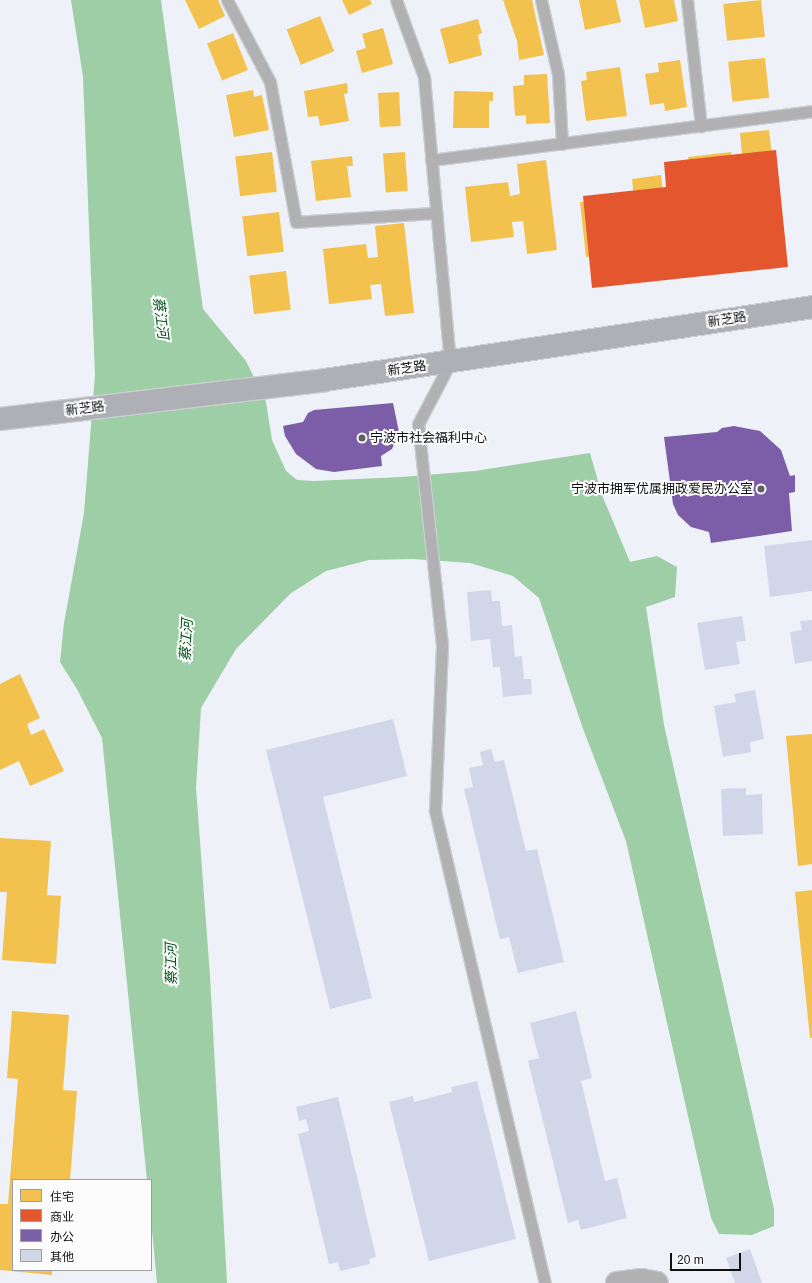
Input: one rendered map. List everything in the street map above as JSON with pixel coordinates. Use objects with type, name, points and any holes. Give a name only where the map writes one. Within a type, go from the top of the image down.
[{"type":"main road","name":"新芝路","points":[[0,418],[325,380],[450,363],[812,307]]},
{"type":"street","points":[[617,1283],[642,1280],[657,1283]]},
{"type":"lane","points":[[227,0],[270,82],[296,222],[436,213]]},
{"type":"lane","points":[[396,0],[424,78],[450,363],[418,424],[442,646],[435,811],[545,1283]]},
{"type":"lane","points":[[540,0],[558,74],[562,144]]},
{"type":"lane","points":[[687,0],[701,126]]},
{"type":"lane","points":[[431,160],[812,112]]},
{"type":"water","name":"蔡江河","points":[[71,0],[161,0],[203,309],[246,361],[266,402],[272,440],[286,471],[297,480],[314,481],[401,477],[475,471],[590,453],[602,495],[630,562],[657,556],[677,567],[675,597],[646,607],[664,725],[774,1209],[774,1226],[752,1235],[719,1234],[711,1218],[626,841],[582,726],[539,598],[513,576],[470,563],[413,559],[369,560],[326,571],[291,593],[236,649],[201,708],[196,788],[210,976],[227,1283],[157,1283],[152,1230],[152,1179],[147,1179],[102,738],[78,691],[60,662],[64,623],[84,513],[95,375],[83,77]]},
{"type":"building: 住宅","points":[[185,0],[218,0],[225,16],[199,29]]},
{"type":"building: 住宅","points":[[342,0],[370,0],[372,4],[349,15]]},
{"type":"building: 住宅","points":[[503,0],[532,0],[544,55],[519,60],[517,41]]},
{"type":"building: 住宅","points":[[579,0],[616,0],[621,22],[585,30]]},
{"type":"building: 住宅","points":[[639,0],[674,0],[678,21],[645,28]]},
{"type":"building: 住宅","points":[[761,0],[765,37],[727,41],[723,4]]},
{"type":"building: 住宅","points":[[320,16],[334,51],[301,65],[287,29]]},
{"type":"building: 住宅","points":[[478,19],[482,33],[478,35],[482,55],[449,64],[440,29]]},
{"type":"building: 住宅","points":[[383,28],[393,64],[362,73],[356,51],[366,48],[362,34]]},
{"type":"building: 住宅","points":[[233,33],[248,70],[222,81],[207,43]]},
{"type":"building: 住宅","points":[[765,58],[769,98],[732,102],[728,62]]},
{"type":"building: 住宅","points":[[680,60],[687,107],[665,111],[664,103],[650,105],[645,74],[659,72],[658,63]]},
{"type":"building: 住宅","points":[[620,67],[627,116],[586,121],[581,81],[587,80],[586,72]]},
{"type":"building: 住宅","points":[[547,74],[550,123],[526,124],[526,115],[515,116],[513,86],[524,85],[524,75]]},
{"type":"building: 住宅","points":[[347,83],[348,93],[344,94],[349,121],[320,126],[318,116],[308,117],[304,91]]},
{"type":"building: 住宅","points":[[253,90],[254,97],[262,95],[269,130],[234,137],[226,95]]},
{"type":"building: 住宅","points":[[454,91],[493,92],[493,101],[489,101],[489,128],[453,128]]},
{"type":"building: 住宅","points":[[399,92],[401,126],[380,127],[378,93]]},
{"type":"building: 住宅","points":[[769,130],[780,220],[749,224],[746,191],[735,192],[737,207],[694,212],[688,157],[731,152],[733,166],[743,165],[740,133]]},
{"type":"building: 住宅","points":[[272,152],[277,192],[240,196],[235,157]]},
{"type":"building: 住宅","points":[[405,152],[408,191],[386,192],[383,154]]},
{"type":"building: 住宅","points":[[352,156],[353,166],[347,166],[351,197],[316,201],[311,161]]},
{"type":"building: 住宅","points":[[546,160],[557,250],[527,254],[523,221],[512,222],[514,237],[471,242],[465,187],[508,182],[510,196],[520,194],[517,164]]},
{"type":"building: 住宅","points":[[661,175],[672,265],[641,269],[638,236],[627,237],[629,252],[586,257],[580,202],[623,197],[625,211],[635,209],[632,179]]},
{"type":"building: 住宅","points":[[279,212],[284,252],[247,256],[242,217]]},
{"type":"building: 住宅","points":[[404,223],[414,313],[385,316],[381,284],[370,285],[372,299],[329,304],[323,249],[366,244],[368,258],[378,257],[375,226]]},
{"type":"building: 住宅","points":[[286,271],[291,310],[254,314],[249,276]]},
{"type":"building: 住宅","points":[[20,674],[40,718],[27,724],[31,735],[44,729],[64,771],[30,786],[19,761],[0,770],[0,684]]},
{"type":"building: 住宅","points":[[812,734],[812,864],[798,866],[786,736]]},
{"type":"building: 住宅","points":[[0,838],[51,841],[47,895],[61,896],[56,964],[2,960],[7,892],[0,892]]},
{"type":"building: 住宅","points":[[812,890],[812,1038],[810,1038],[795,892]]},
{"type":"building: 住宅","points":[[12,1011],[69,1015],[63,1090],[77,1091],[70,1179],[12,1179],[12,1271],[52,1271],[52,1275],[0,1270],[0,1204],[8,1204],[18,1079],[7,1078]]},
{"type":"building: 商业","points":[[776,150],[788,267],[592,288],[583,196],[666,187],[664,162]]},
{"type":"building: 办公","points":[[393,403],[399,432],[392,449],[381,456],[382,466],[334,472],[316,469],[296,454],[285,436],[283,426],[303,422],[308,413],[314,410]]},
{"type":"building: 办公","points":[[734,426],[760,431],[781,450],[790,476],[795,475],[795,492],[789,493],[792,531],[711,543],[709,532],[691,527],[678,515],[673,504],[664,437],[717,432],[722,428]]},
{"type":"building: 其他","points":[[812,540],[812,591],[770,597],[764,546]]},
{"type":"building: 其他","points":[[491,590],[492,601],[500,601],[502,626],[512,625],[515,657],[522,656],[524,679],[531,679],[532,694],[503,697],[500,667],[493,667],[490,639],[471,641],[467,592]]},
{"type":"building: 其他","points":[[742,616],[746,641],[736,642],[740,664],[705,670],[697,623]]},
{"type":"building: 其他","points":[[812,620],[812,661],[795,664],[790,632],[802,630],[800,621]]},
{"type":"building: 其他","points":[[755,690],[764,739],[750,742],[751,752],[723,757],[714,706],[736,702],[734,694]]},
{"type":"building: 其他","points":[[393,719],[407,776],[323,797],[372,998],[330,1009],[266,750]]},
{"type":"building: 其他","points":[[491,749],[495,762],[504,760],[526,851],[537,849],[564,962],[518,973],[509,937],[500,939],[464,789],[473,787],[469,768],[483,765],[480,752]]},
{"type":"building: 其他","points":[[746,788],[746,795],[762,794],[763,834],[723,836],[721,789]]},
{"type":"building: 其他","points":[[576,1011],[592,1078],[581,1081],[605,1181],[617,1178],[627,1218],[581,1230],[578,1220],[568,1223],[528,1061],[539,1058],[530,1023]]},
{"type":"building: 其他","points":[[477,1081],[516,1239],[429,1261],[389,1102],[413,1096],[414,1102],[452,1092],[451,1087]]},
{"type":"building: 其他","points":[[338,1097],[376,1257],[369,1259],[370,1264],[340,1271],[338,1262],[329,1264],[298,1134],[309,1131],[306,1119],[299,1121],[296,1107]]},
{"type":"building: 其他","points":[[750,1249],[762,1283],[735,1283],[726,1258]]},
{"type":"place","name":"宁波市社会福利中心","points":[[362,438]]},
{"type":"place","name":"宁波市拥军优属拥政爱民办公室","points":[[761,489]]}]
